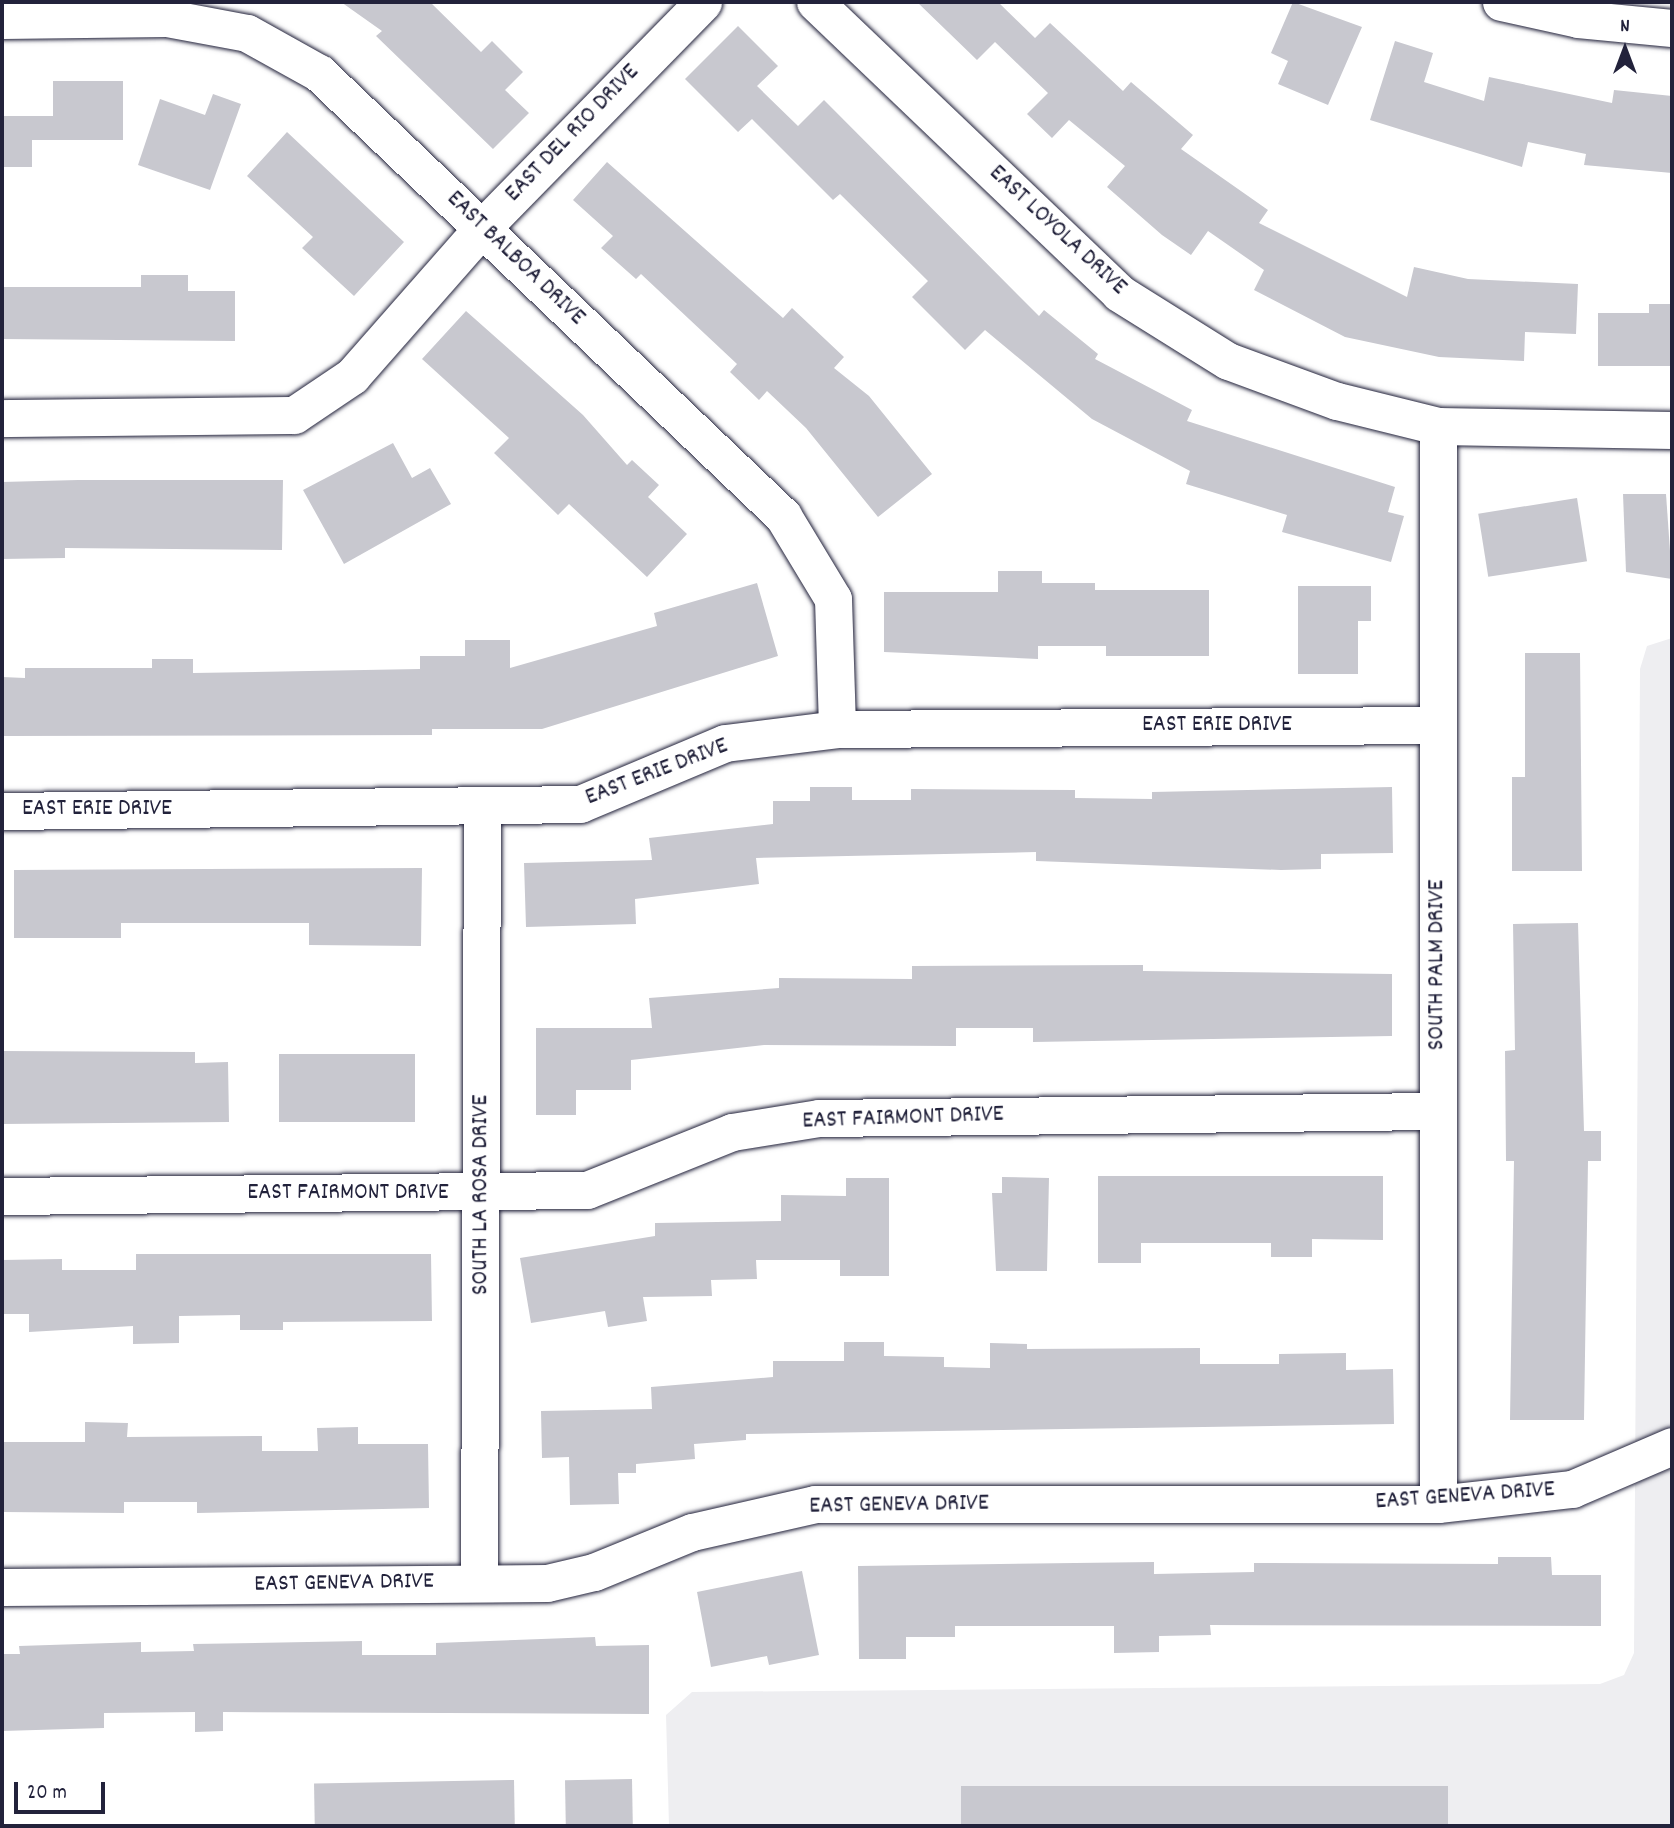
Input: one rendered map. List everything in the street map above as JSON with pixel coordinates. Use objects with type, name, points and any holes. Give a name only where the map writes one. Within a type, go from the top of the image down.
[{"type":"street","name":"EAST DEL RIO DRIVE","points":[[2,418],[294,415],[352,376],[482,228],[703,2]]},
{"type":"street","name":"EAST LOYOLA DRIVE","points":[[815,2],[1119,292],[1228,361],[1337,401],[1438,426],[1672,430]]},
{"type":"street","points":[[1501,2],[1578,19],[1672,28]]},
{"type":"street","name":"EAST BALBOA DRIVE","points":[[2,20],[167,18],[247,33],[319,73],[783,516],[833,599],[837,729]]},
{"type":"street","name":"SOUTH PALM DRIVE","points":[[1438,426],[1438,1504]]},
{"type":"street","name":"EAST ERIE DRIVE","points":[[2,811],[482,808],[580,804],[724,743],[837,729],[1438,725]]},
{"type":"street","name":"SOUTH LA ROSA DRIVE","points":[[479,1583],[482,808]]},
{"type":"street","name":"EAST FAIRMONT DRIVE","points":[[2,1196],[587,1190],[732,1132],[819,1118],[1438,1111]]},
{"type":"street","name":"EAST GENEVA DRIVE","points":[[2,1587],[547,1583],[583,1575],[692,1532],[815,1504],[1438,1504],[1572,1489],[1672,1446]]},
{"type":"shaded area","points":[[1672,638],[1672,1826],[669,1826],[666,1715],[692,1692],[1600,1684],[1624,1675],[1634,1653],[1640,669],[1647,646]]},
{"type":"building","points":[[341,2],[430,2],[481,52],[492,41],[523,72],[505,90],[529,113],[493,149],[376,36],[382,31]]},
{"type":"building","points":[[917,2],[998,2],[1035,38],[1050,23],[1123,91],[1131,82],[1193,135],[1181,149],[1268,210],[1259,223],[1407,297],[1414,267],[1468,279],[1578,284],[1576,334],[1525,332],[1524,361],[1439,357],[1345,337],[1254,290],[1264,270],[1208,231],[1191,255],[1162,235],[1107,187],[1125,166],[1069,120],[1052,138],[1027,114],[1048,93],[995,42],[977,60]]},
{"type":"building","points":[[1293,2],[1362,27],[1328,105],[1278,84],[1288,61],[1271,53]]},
{"type":"building","points":[[738,26],[778,66],[757,86],[798,126],[824,100],[1039,316],[1044,310],[1098,354],[1095,359],[1192,410],[1187,421],[1395,487],[1388,512],[1404,516],[1391,562],[1282,532],[1287,515],[1186,484],[1190,471],[1092,419],[985,330],[965,350],[912,297],[928,281],[840,194],[833,200],[752,119],[738,132],[685,79]]},
{"type":"building","points":[[1395,41],[1433,53],[1424,82],[1484,101],[1489,77],[1612,103],[1614,90],[1672,96],[1672,173],[1584,165],[1586,154],[1528,142],[1522,167],[1370,120]]},
{"type":"building","points":[[53,81],[123,81],[123,140],[32,140],[32,167],[2,167],[2,116],[53,116]]},
{"type":"building","points":[[213,94],[241,104],[210,190],[138,165],[160,99],[205,115]]},
{"type":"building","points":[[287,132],[404,242],[354,296],[302,248],[313,237],[247,176]]},
{"type":"building","points":[[607,162],[783,318],[792,308],[844,357],[834,368],[869,396],[932,474],[878,517],[806,428],[767,391],[759,400],[730,372],[737,364],[641,274],[636,279],[601,248],[613,236],[573,200]]},
{"type":"building","points":[[141,275],[188,275],[188,291],[235,291],[235,341],[2,339],[2,287],[141,287]]},
{"type":"building","points":[[1649,304],[1672,304],[1672,366],[1598,366],[1598,313],[1649,313]]},
{"type":"building","points":[[466,311],[583,415],[627,465],[632,460],[659,485],[648,497],[687,534],[647,577],[569,504],[558,515],[494,453],[509,438],[422,359]]},
{"type":"building","points":[[393,443],[412,478],[430,468],[451,504],[344,564],[303,490]]},
{"type":"building","points":[[283,480],[282,550],[65,548],[65,558],[2,559],[2,482]]},
{"type":"building","points":[[1623,494],[1666,494],[1672,579],[1626,572]]},
{"type":"building","points":[[1577,498],[1587,561],[1488,577],[1478,514]]},
{"type":"building","points":[[998,571],[1042,571],[1042,583],[1095,583],[1095,590],[1209,590],[1209,656],[1106,656],[1106,646],[1038,646],[1038,659],[884,652],[884,592],[998,592]]},
{"type":"building","points":[[757,583],[778,656],[542,729],[432,729],[432,735],[2,736],[2,677],[25,678],[25,668],[152,668],[152,659],[193,659],[193,673],[420,669],[420,656],[465,656],[465,640],[510,640],[510,668],[657,626],[654,613]]},
{"type":"building","points":[[1298,586],[1371,586],[1371,621],[1358,621],[1358,674],[1298,674]]},
{"type":"building","points":[[1525,653],[1580,653],[1582,871],[1512,871],[1512,777],[1525,777]]},
{"type":"building","points":[[810,787],[852,787],[852,800],[911,800],[911,789],[1075,790],[1075,798],[1152,799],[1152,792],[1392,787],[1393,853],[1321,854],[1321,869],[1281,870],[1036,861],[1036,852],[756,858],[759,884],[635,899],[636,924],[526,927],[524,863],[652,860],[649,838],[773,824],[773,801],[810,801]]},
{"type":"building","points":[[422,868],[421,946],[309,945],[309,923],[121,923],[121,938],[14,938],[14,870]]},
{"type":"building","points":[[1578,923],[1584,1131],[1601,1131],[1601,1161],[1588,1161],[1584,1420],[1510,1420],[1514,1161],[1506,1161],[1505,1051],[1515,1050],[1513,924]]},
{"type":"building","points":[[1143,965],[1143,971],[1392,974],[1392,1036],[1033,1042],[1033,1028],[956,1028],[956,1046],[764,1045],[631,1060],[631,1090],[576,1090],[576,1115],[536,1115],[536,1028],[652,1028],[649,998],[779,988],[779,978],[912,979],[912,966]]},
{"type":"building","points":[[2,1051],[195,1052],[195,1063],[228,1062],[229,1122],[2,1124]]},
{"type":"building","points":[[279,1054],[415,1054],[415,1122],[279,1122]]},
{"type":"building","points":[[1098,1176],[1383,1176],[1383,1240],[1312,1239],[1312,1257],[1271,1257],[1271,1243],[1141,1243],[1141,1263],[1098,1263]]},
{"type":"building","points":[[1002,1177],[1049,1178],[1047,1271],[996,1271],[992,1193],[1002,1193]]},
{"type":"building","points":[[846,1178],[889,1178],[889,1276],[840,1276],[840,1260],[756,1260],[757,1279],[711,1280],[712,1296],[643,1297],[647,1321],[608,1327],[605,1311],[531,1323],[520,1258],[655,1236],[655,1223],[781,1221],[781,1195],[846,1196]]},
{"type":"building","points":[[136,1254],[431,1254],[432,1321],[283,1322],[283,1330],[240,1330],[240,1315],[179,1316],[179,1343],[133,1344],[133,1326],[29,1332],[29,1314],[2,1314],[2,1260],[62,1259],[62,1270],[136,1270]]},
{"type":"building","points":[[844,1342],[884,1342],[884,1356],[944,1357],[944,1367],[990,1368],[990,1343],[1027,1344],[1027,1349],[1200,1348],[1200,1364],[1279,1364],[1279,1354],[1346,1353],[1346,1370],[1393,1369],[1394,1424],[746,1434],[746,1440],[694,1444],[695,1459],[636,1464],[636,1473],[618,1473],[619,1504],[570,1505],[569,1457],[542,1458],[541,1411],[652,1409],[651,1387],[773,1377],[773,1361],[844,1361]]},
{"type":"building","points":[[85,1422],[128,1423],[127,1437],[262,1436],[262,1451],[318,1451],[317,1428],[358,1427],[358,1444],[428,1444],[429,1508],[197,1513],[197,1502],[124,1502],[124,1513],[2,1512],[2,1442],[85,1442]]},
{"type":"building","points":[[1498,1557],[1551,1557],[1552,1575],[1601,1575],[1601,1626],[1210,1625],[1211,1635],[1159,1636],[1159,1652],[1114,1653],[1114,1626],[955,1626],[955,1637],[906,1637],[906,1659],[859,1659],[858,1566],[1154,1562],[1154,1574],[1254,1572],[1254,1563],[1498,1564]]},
{"type":"building","points":[[802,1571],[819,1655],[769,1665],[767,1656],[711,1667],[697,1592]]},
{"type":"building","points":[[595,1637],[596,1646],[649,1645],[649,1714],[223,1712],[223,1731],[195,1732],[195,1712],[104,1713],[104,1728],[2,1731],[2,1654],[20,1654],[19,1646],[141,1642],[141,1652],[194,1651],[193,1644],[362,1641],[362,1655],[436,1655],[436,1643]]},
{"type":"building","points":[[632,1779],[633,1826],[566,1826],[565,1780]]},
{"type":"building","points":[[514,1780],[515,1826],[315,1826],[314,1783]]},
{"type":"building","points":[[961,1786],[1448,1786],[1448,1826],[961,1826]]}]
